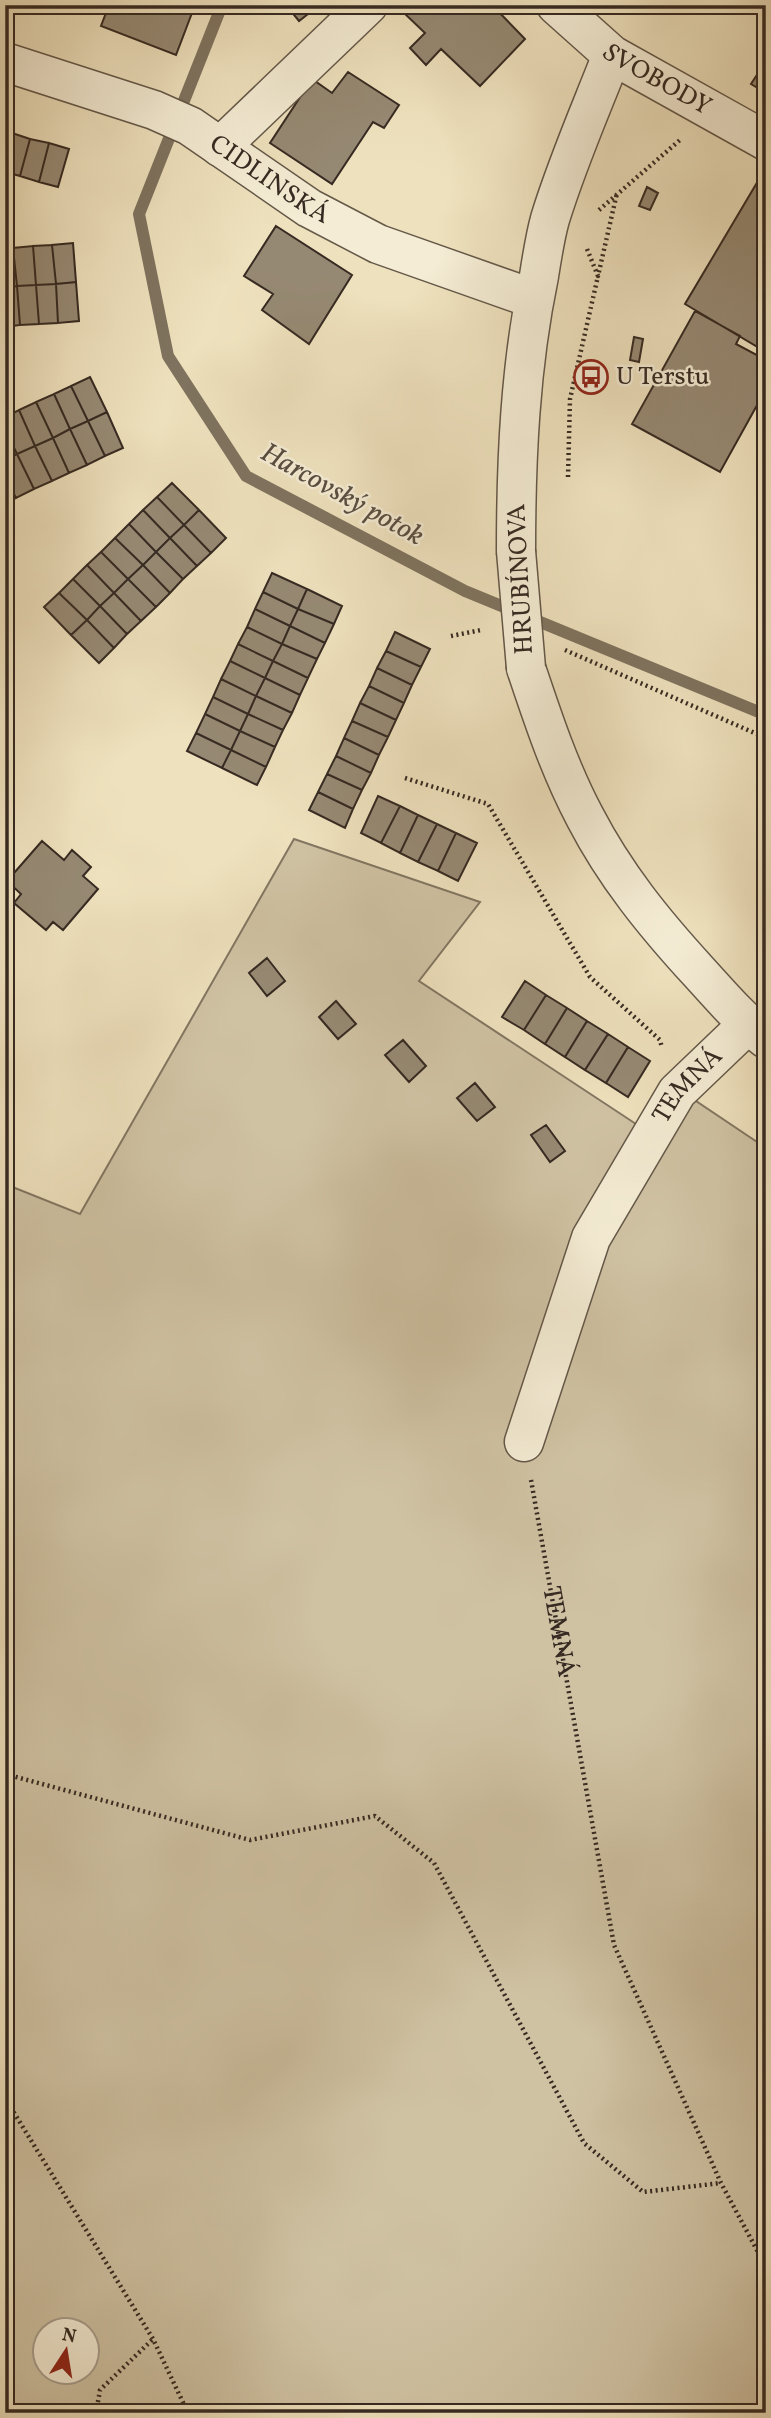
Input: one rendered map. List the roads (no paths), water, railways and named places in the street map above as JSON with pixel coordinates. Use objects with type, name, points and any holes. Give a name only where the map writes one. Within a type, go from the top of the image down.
[{"type":"street","points":[[205,136],[368,5]]},
{"type":"street","name":"SVOBODY","points":[[556,5],[612,55],[766,141]]},
{"type":"street","name":"HRUBÍNOVA","points":[[612,55],[563,180],[565,227],[534,299],[524,365],[516,482],[516,551],[526,668],[550,738],[584,817],[614,866],[657,927],[757,1032]]},
{"type":"street","name":"CIDLINSKÁ","points":[[5,62],[154,110],[205,136],[309,208],[378,244],[534,299]]},
{"type":"street","name":"TEMNÁ","points":[[524,1442],[591,1238],[677,1092],[757,1032]]},
{"type":"waterway","name":"Harcovský potok","points":[[222,5],[139,214],[168,356],[246,476],[465,591],[766,715]]},
{"type":"place","name":"U Terstu","points":[[591,377]]}]
